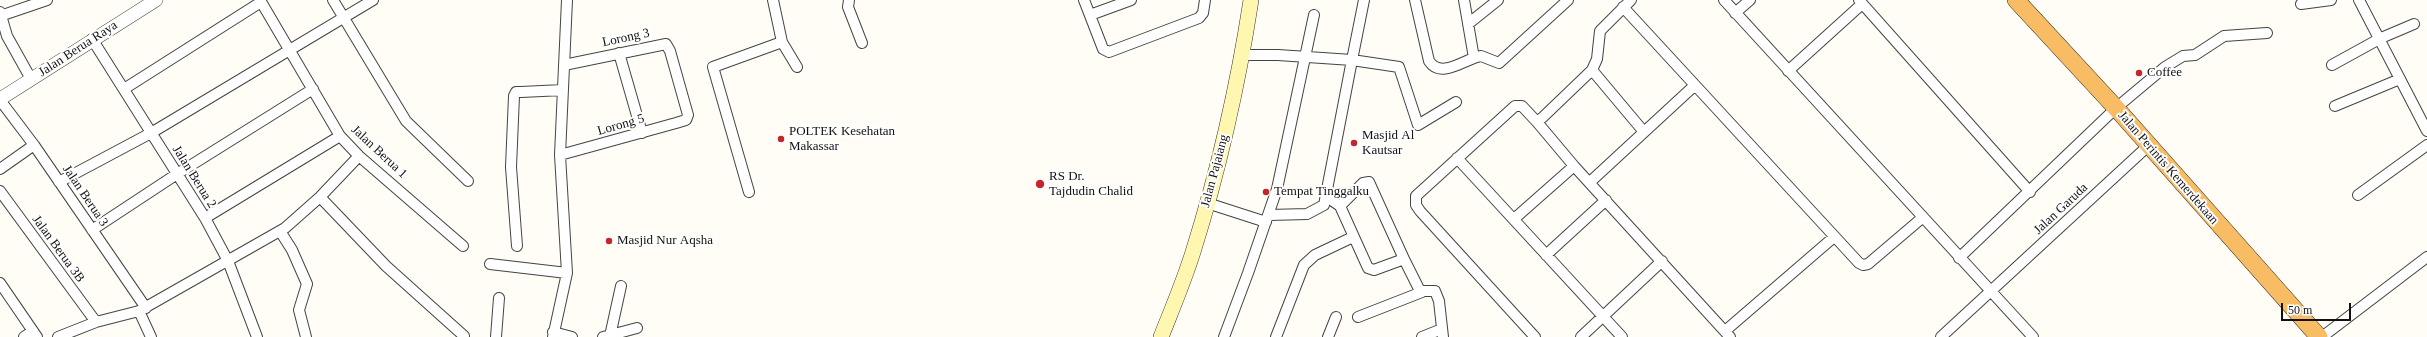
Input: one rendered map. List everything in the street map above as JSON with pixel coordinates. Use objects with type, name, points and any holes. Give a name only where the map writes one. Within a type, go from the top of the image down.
[{"type":"highway","name":"Jalan Perintis Kemerdekaan","points":[[2016,0],[2116,108],[2148,146],[2320,337]]},
{"type":"main road","name":"Jalan Pajaiang","points":[[1161,337],[1193,253],[1218,166],[1243,55],[1251,0]]},
{"type":"street","points":[[31,79],[7,36],[0,14],[48,0]]},
{"type":"street","name":"Jalan Berua Raya","points":[[0,100],[92,39],[156,0]]},
{"type":"street","points":[[333,0],[406,121],[468,181]]},
{"type":"street","points":[[59,182],[151,133],[288,49],[373,0]]},
{"type":"street","points":[[567,0],[560,155],[567,273],[553,334],[572,337]]},
{"type":"street","points":[[773,0],[782,42],[797,66]]},
{"type":"street","points":[[849,0],[848,7],[862,43]]},
{"type":"street","points":[[1084,0],[1103,49],[1109,52],[1199,18],[1203,13],[1205,0]]},
{"type":"street","points":[[1090,15],[1131,0]]},
{"type":"street","points":[[1207,203],[1268,219],[1307,214],[1322,207],[1327,197],[1364,0]]},
{"type":"street","points":[[1415,0],[1427,56],[1431,64],[1446,69],[1474,58],[1485,57],[1499,63],[1568,0]]},
{"type":"street","points":[[1464,0],[1474,58]]},
{"type":"street","points":[[1468,24],[1498,0]]},
{"type":"street","points":[[1537,122],[1592,70],[1597,59],[1600,31],[1631,0]]},
{"type":"street","points":[[1724,0],[1922,218],[1992,291],[2033,337]]},
{"type":"street","points":[[1735,13],[1750,0]]},
{"type":"street","points":[[2301,4],[2332,0]]},
{"type":"street","points":[[2360,0],[2381,38],[2427,131]]},
{"type":"street","points":[[124,89],[260,1]]},
{"type":"street","name":"Jalan Berua 1","points":[[260,1],[340,136],[359,156],[463,246]]},
{"type":"street","points":[[1788,71],[1860,2],[2030,192]]},
{"type":"street","points":[[1623,7],[1859,264],[1865,265],[1922,218]]},
{"type":"street","points":[[1224,337],[1268,219],[1280,179],[1304,57],[1314,15]]},
{"type":"street","points":[[2332,65],[2381,38],[2414,24]]},
{"type":"street","points":[[1959,258],[2030,192],[2116,108],[2165,67],[2179,58],[2195,55],[2224,36],[2267,33]]},
{"type":"street","name":"Jalan Berua 2","points":[[92,39],[205,218],[228,261],[256,337]]},
{"type":"street","points":[[749,192],[713,67],[782,42]]},
{"type":"street","name":"Lorong 3","points":[[564,64],[666,44],[670,51],[688,118]]},
{"type":"street","points":[[619,53],[642,133]]},
{"type":"street","points":[[1243,55],[1352,60],[1399,67],[1418,125],[1456,102]]},
{"type":"street","points":[[1592,70],[1644,132]]},
{"type":"street","points":[[2335,106],[2400,79]]},
{"type":"street","points":[[1590,182],[1694,86]]},
{"type":"street","points":[[92,230],[177,174],[313,90]]},
{"type":"street","points":[[517,246],[511,166],[514,96],[516,92],[563,90]]},
{"type":"street","name":"Jalan Berua 3","points":[[0,100],[34,145],[92,230],[142,310],[151,337]]},
{"type":"street","points":[[1535,337],[1416,205],[1417,194],[1517,105],[1522,106],[1537,122],[1574,166],[1662,260],[1727,334],[1834,237]]},
{"type":"street","name":"Lorong 5","points":[[560,155],[676,124],[688,118]]},
{"type":"street","points":[[205,218],[340,136]]},
{"type":"street","points":[[0,169],[34,145]]},
{"type":"street","name":"Jalan Garuda","points":[[1940,337],[1992,291],[2148,146]]},
{"type":"street","points":[[2358,195],[2427,146]]},
{"type":"street","points":[[58,337],[96,322],[142,310],[280,231],[320,197],[359,156]]},
{"type":"street","points":[[1457,158],[1622,337]]},
{"type":"street","points":[[1514,219],[1574,166]]},
{"type":"street","points":[[1340,206],[1363,183],[1369,182],[1404,259],[1422,292]]},
{"type":"street","name":"Jalan Berua 3B","points":[[0,191],[96,322]]},
{"type":"street","points":[[320,197],[386,266],[464,336]]},
{"type":"street","points":[[1327,197],[1340,206],[1364,263],[1371,269],[1404,259]]},
{"type":"street","points":[[1546,255],[1606,200]]},
{"type":"street","points":[[280,231],[292,250],[306,284],[299,310],[306,337]]},
{"type":"street","points":[[1276,337],[1304,265],[1315,255],[1353,237]]},
{"type":"street","points":[[2320,337],[2427,256]]},
{"type":"street","points":[[1581,337],[1662,260]]},
{"type":"street","points":[[490,264],[567,273]]},
{"type":"street","points":[[0,283],[35,334],[24,337]]},
{"type":"street","points":[[607,336],[621,286]]},
{"type":"street","points":[[1358,317],[1430,290],[1437,294],[1439,301],[1442,333],[1422,337]]},
{"type":"street","points":[[496,337],[499,298]]},
{"type":"street","points":[[1328,337],[1336,317]]},
{"type":"street","points":[[607,336],[638,328]]},
{"type":"place","name":"Coffee","points":[[2139,73]]},
{"type":"place","name":"POLTEK Kesehatan Makassar","points":[[781,139]]},
{"type":"place","name":"Masjid Al Kautsar","points":[[1354,143]]},
{"type":"place","name":"RS Dr. Tajdudin Chalid","points":[[1040,184]]},
{"type":"place","name":"Tempat Tinggalku","points":[[1266,192]]},
{"type":"place","name":"Masjid Nur Aqsha","points":[[609,241]]}]
